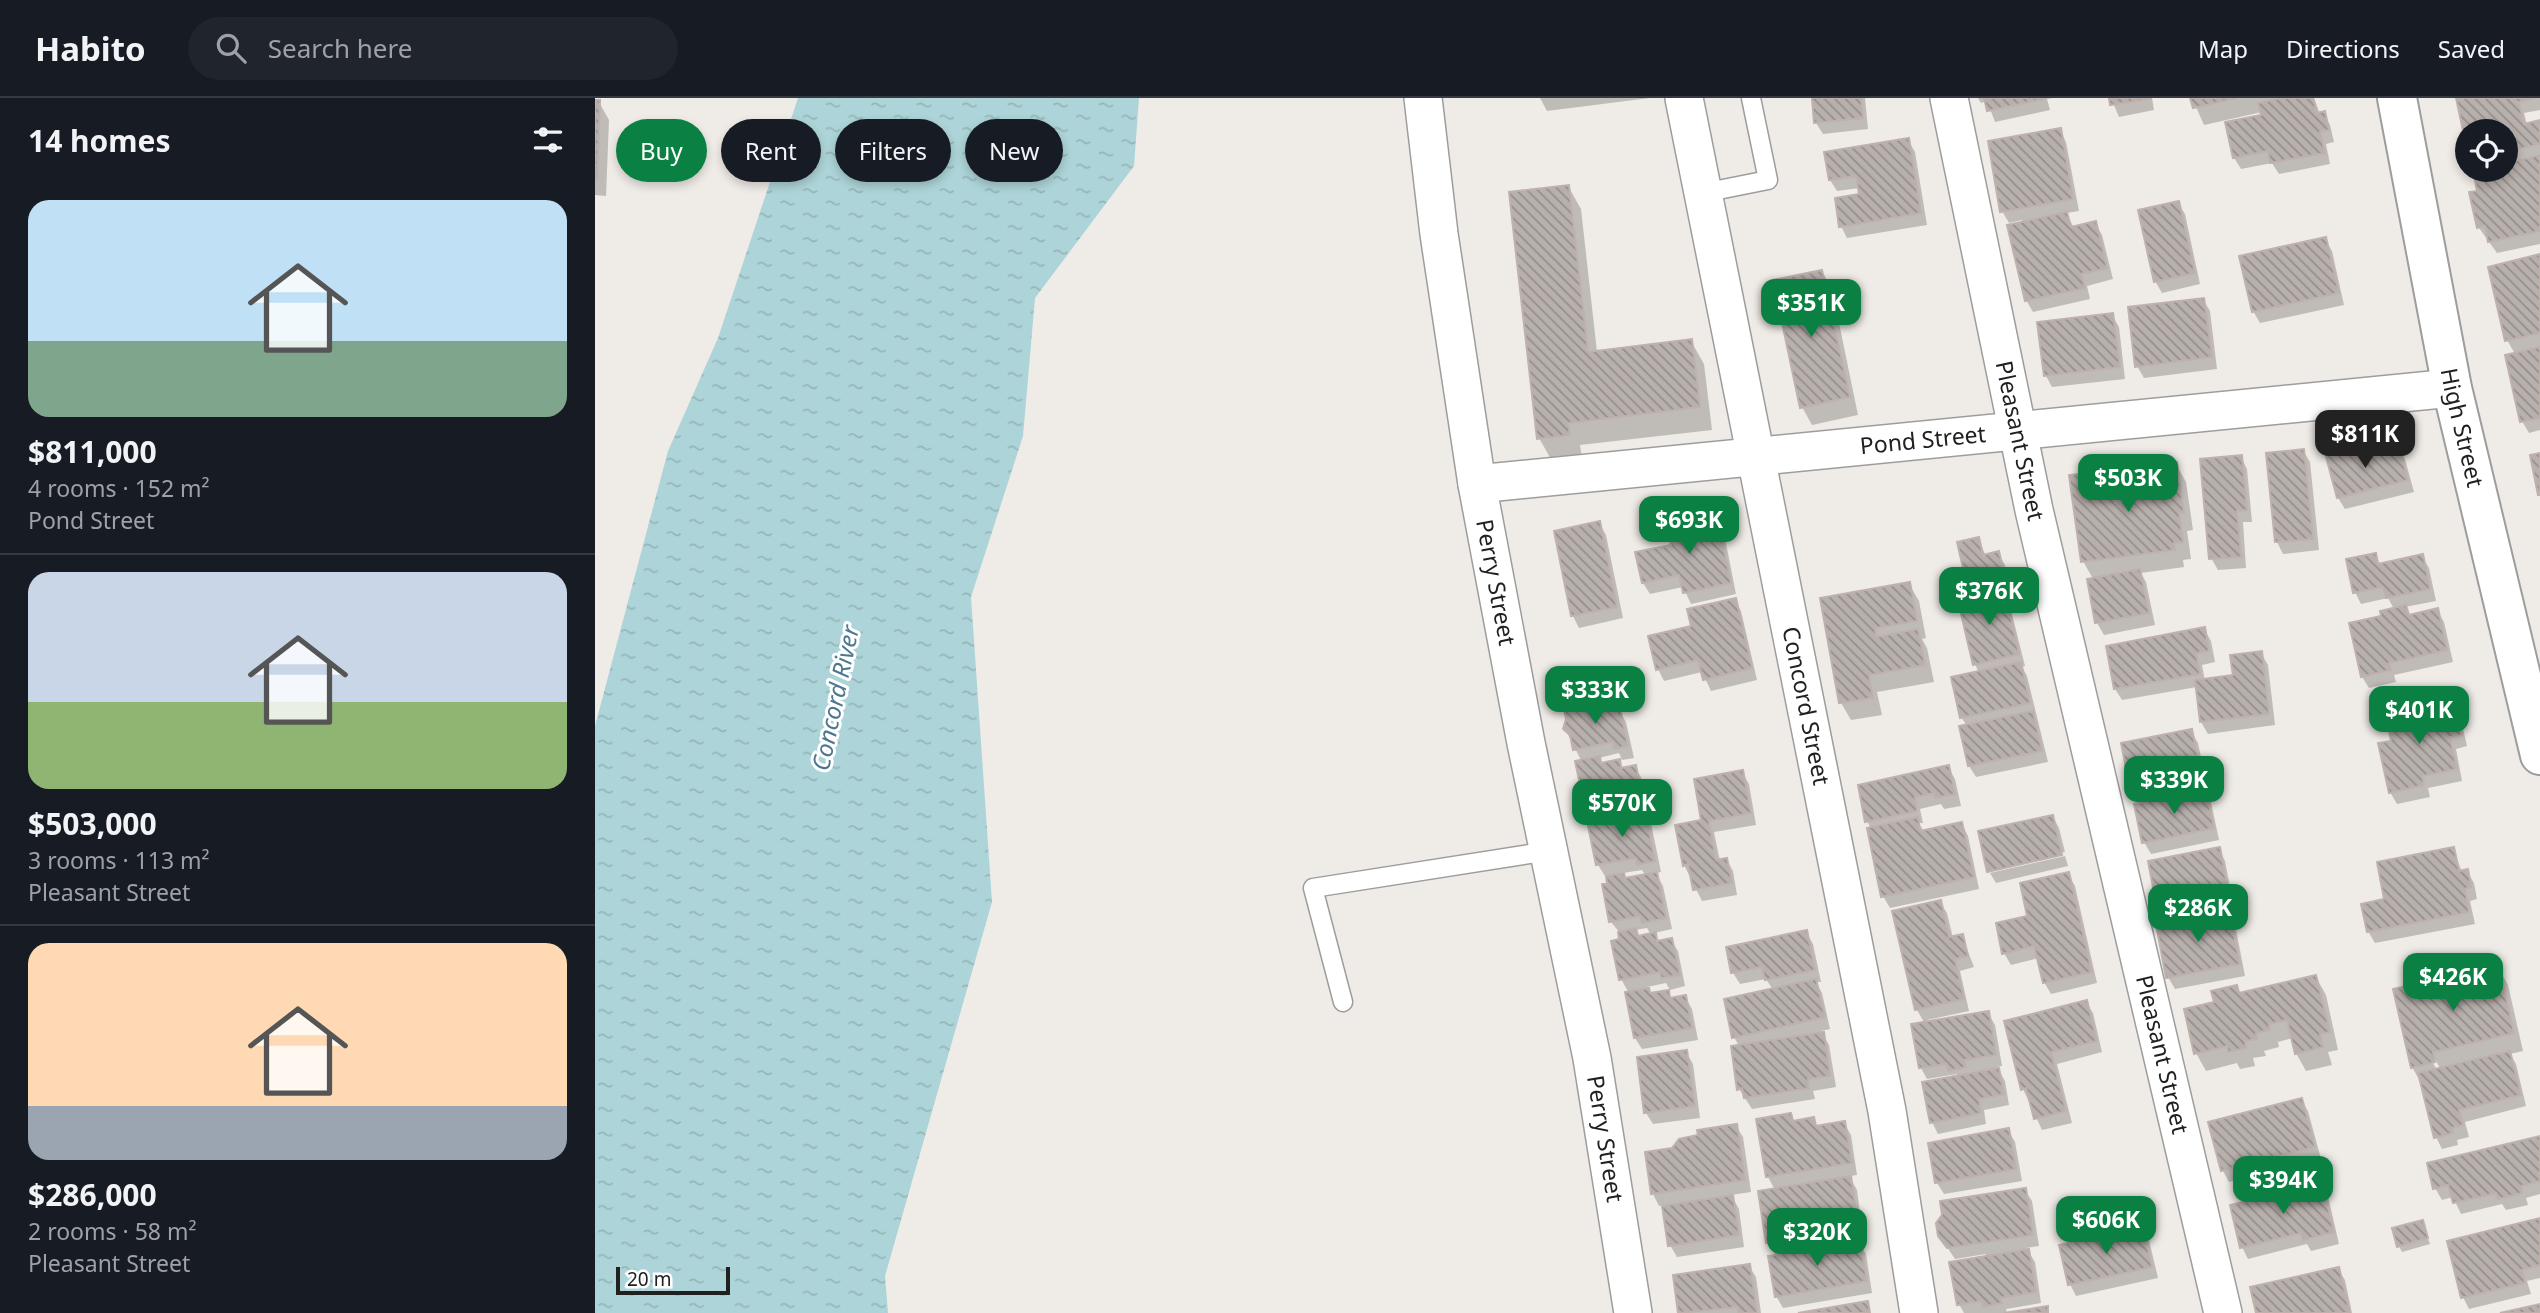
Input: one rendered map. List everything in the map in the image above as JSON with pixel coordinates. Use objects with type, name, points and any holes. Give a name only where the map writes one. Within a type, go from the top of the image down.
[{"type":"street","name":"Perry Street","points":[[1423,98],[1439,234],[1477,484],[1592,1058],[1633,1313]]},
{"type":"street","name":"Pleasant Street","points":[[1949,98],[2018,431],[2223,1313]]},
{"type":"street","name":"High Street","points":[[2397,98],[2452,388],[2538,737]]},
{"type":"street","name":"Concord Street","points":[[1691,100],[1703,193],[1884,1097],[1919,1313]]},
{"type":"street","name":"Pond Street","points":[[1477,484],[2452,388]]},
{"type":"lane","points":[[1703,193],[1768,180],[1751,98]]},
{"type":"lane","points":[[1343,1002],[1313,888],[1549,851]]},
{"type":"water","name":"Concord River","points":[[798,98],[1139,98],[1134,166],[1035,298],[1023,436],[971,597],[992,902],[885,1276],[888,1313],[595,1313],[595,726],[668,451],[718,338],[770,182],[821,182],[821,119],[791,119]]},
{"type":"building","points":[[1812,98],[1861,98],[1863,118],[1814,123]]},
{"type":"building","points":[[1984,98],[2044,98],[2044,99],[1987,111]]},
{"type":"building","points":[[2109,98],[2149,98],[2149,99],[2110,105]]},
{"type":"building","points":[[2190,98],[2237,98],[2193,108]]},
{"type":"building","points":[[2281,98],[2313,98],[2317,113],[2325,111],[2329,130],[2320,132],[2325,153],[2270,163],[2268,151],[2233,158],[2225,122],[2261,115],[2258,103]]},
{"type":"building","points":[[2456,98],[2535,98],[2519,102],[2524,124],[2540,120],[2540,144],[2518,149],[2518,119],[2461,119]]},
{"type":"building","points":[[595,100],[600,100],[597,179],[595,179]]},
{"type":"building","points":[[2061,128],[2073,199],[2000,212],[1988,141]]},
{"type":"building","points":[[1909,138],[1921,213],[1839,227],[1835,198],[1859,194],[1856,176],[1829,180],[1824,152]]},
{"type":"building","points":[[2540,155],[2540,231],[2488,242],[2485,226],[2477,228],[2469,192],[2477,191],[2475,182],[2518,182],[2518,160]]},
{"type":"building","points":[[1569,185],[1588,352],[1692,339],[1700,407],[1568,423],[1570,435],[1537,439],[1509,192]]},
{"type":"building","points":[[2179,201],[2195,273],[2154,282],[2138,210]]},
{"type":"building","points":[[2067,212],[2071,227],[2096,221],[2107,268],[2081,274],[2085,288],[2025,301],[2007,225]]},
{"type":"building","points":[[2326,237],[2339,293],[2252,312],[2239,256]]},
{"type":"building","points":[[2540,254],[2540,333],[2505,341],[2488,267]]},
{"type":"building","points":[[1822,270],[1850,397],[1800,408],[1773,280]]},
{"type":"building","points":[[2204,298],[2212,357],[2135,367],[2128,307]]},
{"type":"building","points":[[2113,313],[2120,367],[2044,376],[2037,322]]},
{"type":"building","points":[[2540,347],[2540,418],[2520,422],[2505,355]]},
{"type":"building","points":[[2399,445],[2408,480],[2337,498],[2325,453],[2353,446],[2356,457]]},
{"type":"building","points":[[2304,449],[2313,539],[2275,542],[2266,453]]},
{"type":"building","points":[[2540,453],[2540,495],[2538,495],[2530,455]]},
{"type":"building","points":[[2242,455],[2247,510],[2237,511],[2241,557],[2209,559],[2200,459]]},
{"type":"building","points":[[2177,462],[2184,513],[2179,513],[2183,542],[2174,543],[2175,550],[2081,562],[2069,475],[2111,470],[2115,503],[2139,500],[2135,468]]},
{"type":"building","points":[[1717,515],[1731,583],[1683,593],[1679,575],[1642,583],[1635,552],[1671,545],[1667,525]]},
{"type":"building","points":[[1600,521],[1617,607],[1571,616],[1554,531]]},
{"type":"building","points":[[1979,537],[1983,555],[1999,551],[2007,586],[1969,594],[1957,542]]},
{"type":"building","points":[[2376,553],[2378,564],[2423,554],[2430,589],[2386,598],[2383,587],[2353,593],[2346,559]]},
{"type":"building","points":[[2140,569],[2149,613],[2095,623],[2087,579]]},
{"type":"building","points":[[1910,582],[1917,621],[1875,628],[1876,637],[1918,629],[1925,665],[1869,675],[1873,698],[1839,703],[1820,598]]},
{"type":"building","points":[[2005,590],[2019,654],[1973,665],[1958,601]]},
{"type":"building","points":[[1736,598],[1752,668],[1703,680],[1698,660],[1656,670],[1648,636],[1691,626],[1687,609]]},
{"type":"building","points":[[2406,605],[2409,615],[2438,608],[2447,650],[2389,663],[2391,670],[2361,677],[2349,623],[2381,616],[2380,611]]},
{"type":"building","points":[[2205,627],[2209,651],[2196,653],[2200,674],[2114,689],[2106,646]]},
{"type":"building","points":[[2262,651],[2269,714],[2200,722],[2195,680],[2233,675],[2230,655]]},
{"type":"building","points":[[2021,662],[2030,703],[1960,718],[1951,677]]},
{"type":"building","points":[[1606,701],[1609,711],[1620,708],[1628,746],[1614,749],[1613,742],[1573,750],[1570,735],[1563,729],[1566,719],[1564,710]]},
{"type":"building","points":[[2454,702],[2462,735],[2450,737],[2457,769],[2422,776],[2424,785],[2389,793],[2378,743],[2391,741],[2386,717]]},
{"type":"building","points":[[2033,711],[2042,751],[1968,766],[1959,726]]},
{"type":"building","points":[[2192,729],[2200,769],[2129,784],[2121,743]]},
{"type":"building","points":[[1600,756],[1601,763],[1620,759],[1621,768],[1636,765],[1643,803],[1626,807],[1624,800],[1585,808],[1575,761]]},
{"type":"building","points":[[1949,765],[1955,794],[1935,798],[1934,793],[1915,797],[1917,811],[1865,822],[1858,785]]},
{"type":"building","points":[[1743,770],[1751,813],[1709,821],[1716,860],[1727,858],[1732,883],[1693,890],[1688,864],[1683,866],[1675,825],[1701,820],[1694,779]]},
{"type":"building","points":[[2206,789],[2214,828],[2142,843],[2134,804]]},
{"type":"building","points":[[1645,810],[1655,861],[1637,865],[1636,858],[1596,865],[1587,821]]},
{"type":"building","points":[[2053,815],[2062,855],[1987,872],[1978,831]]},
{"type":"building","points":[[1918,817],[1920,831],[1962,822],[1974,877],[1881,897],[1867,828]]},
{"type":"building","points":[[2220,847],[2228,890],[2156,903],[2148,861]]},
{"type":"building","points":[[2454,847],[2459,871],[2468,869],[2471,887],[2465,889],[2469,912],[2367,932],[2361,904],[2384,899],[2377,862]]},
{"type":"building","points":[[1657,872],[1666,918],[1642,923],[1640,916],[1609,922],[1602,884],[1607,884],[1606,876],[1624,873],[1625,878]]},
{"type":"building","points":[[2069,872],[2092,972],[2043,983],[2034,946],[2002,954],[1996,923],[2027,916],[2020,883]]},
{"type":"building","points":[[1941,900],[1949,937],[1963,934],[1968,956],[1955,959],[1964,999],[1915,1010],[1892,911]]},
{"type":"building","points":[[2229,910],[2240,964],[2166,978],[2156,924]]},
{"type":"building","points":[[1636,928],[1638,936],[1656,932],[1657,941],[1672,938],[1680,975],[1661,978],[1660,972],[1619,980],[1611,941],[1619,939],[1618,932]]},
{"type":"building","points":[[1807,930],[1815,970],[1765,980],[1762,967],[1731,973],[1726,947]]},
{"type":"building","points":[[2499,965],[2514,1033],[2433,1052],[2435,1062],[2411,1068],[2393,989]]},
{"type":"building","points":[[2316,975],[2330,1032],[2320,1034],[2323,1047],[2295,1054],[2287,1020],[2269,1024],[2270,1030],[2256,1033],[2257,1039],[2245,1041],[2246,1048],[2228,1052],[2227,1046],[2194,1054],[2184,1009],[2214,1002],[2211,991],[2237,985],[2239,993]]},
{"type":"building","points":[[1816,979],[1825,1017],[1732,1038],[1724,999]]},
{"type":"building","points":[[1649,988],[1650,993],[1669,990],[1670,998],[1686,995],[1692,1028],[1634,1038],[1625,992]]},
{"type":"building","points":[[2087,1000],[2097,1041],[2051,1052],[2066,1111],[2034,1119],[2026,1088],[2021,1090],[2004,1021]]},
{"type":"building","points":[[1989,1011],[1996,1055],[1964,1060],[1966,1067],[1948,1071],[1947,1064],[1919,1068],[1911,1024]]},
{"type":"building","points":[[1824,1032],[1830,1076],[1808,1079],[1809,1088],[1744,1098],[1742,1088],[1737,1090],[1731,1046]]},
{"type":"building","points":[[1687,1050],[1695,1106],[1644,1113],[1637,1057]]},
{"type":"building","points":[[2510,1051],[2521,1095],[2459,1110],[2463,1125],[2452,1128],[2453,1133],[2434,1138],[2418,1073]]},
{"type":"building","points":[[1999,1068],[2004,1094],[1979,1099],[1981,1113],[1930,1123],[1922,1082]]},
{"type":"building","points":[[2302,1098],[2315,1147],[2221,1171],[2208,1122]]},
{"type":"building","points":[[1791,1113],[1793,1121],[1814,1117],[1816,1126],[1845,1121],[1852,1163],[1766,1177],[1756,1119]]},
{"type":"building","points":[[1737,1124],[1745,1180],[1651,1194],[1645,1152],[1672,1148],[1679,1139],[1698,1135],[1697,1130]]},
{"type":"building","points":[[2009,1128],[2016,1169],[1935,1183],[1928,1143]]},
{"type":"building","points":[[2540,1136],[2540,1181],[2521,1186],[2522,1193],[2498,1199],[2496,1193],[2453,1203],[2448,1185],[2433,1189],[2427,1163]]},
{"type":"building","points":[[1851,1176],[1857,1217],[1786,1228],[1788,1239],[1766,1243],[1758,1191]]},
{"type":"building","points":[[2322,1183],[2334,1232],[2303,1240],[2301,1233],[2240,1248],[2230,1205]]},
{"type":"building","points":[[2026,1188],[2033,1235],[1947,1248],[1938,1236],[1936,1223],[1942,1215],[1940,1201]]},
{"type":"building","points":[[1733,1195],[1739,1235],[1668,1246],[1662,1206]]},
{"type":"building","points":[[2540,1218],[2540,1265],[2522,1270],[2525,1283],[2461,1298],[2447,1241]]},
{"type":"building","points":[[2423,1220],[2428,1238],[2397,1247],[2392,1228]]},
{"type":"building","points":[[2143,1226],[2152,1267],[2068,1285],[2059,1245]]},
{"type":"building","points":[[1860,1240],[1867,1281],[1775,1297],[1768,1256]]},
{"type":"building","points":[[2029,1249],[2036,1292],[2000,1298],[2002,1303],[1983,1307],[1982,1301],[1957,1305],[1949,1262]]},
{"type":"building","points":[[1750,1264],[1757,1313],[1738,1313],[1738,1307],[1678,1313],[1673,1275]]},
{"type":"building","points":[[2339,1267],[2350,1313],[2256,1313],[2250,1287]]},
{"type":"building","points":[[1868,1301],[1870,1313],[1798,1313]]},
{"type":"building","points":[[2540,1304],[2540,1313],[2500,1313]]},
{"type":"building","points":[[2048,1306],[2048,1313],[2004,1313]]}]
